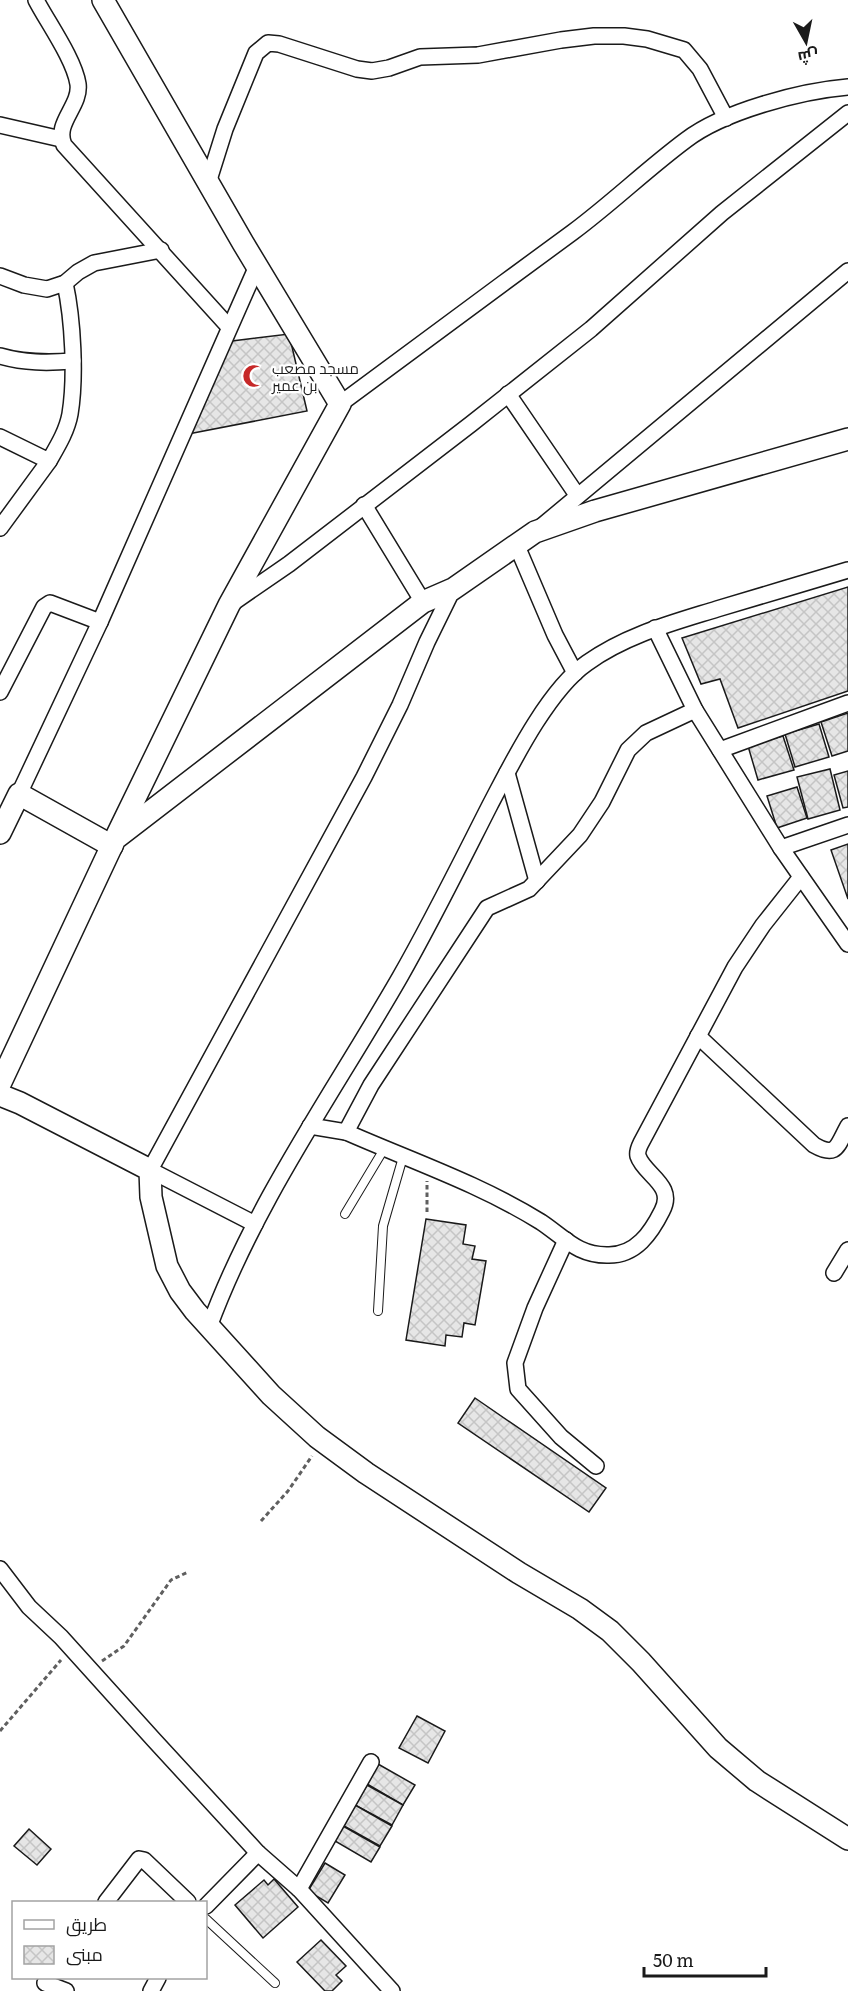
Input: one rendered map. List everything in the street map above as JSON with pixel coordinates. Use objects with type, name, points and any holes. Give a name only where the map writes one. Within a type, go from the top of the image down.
[{"type":"main road","points":[[0,1084],[113,842],[230,605],[339,404],[103,0]]},
{"type":"main road","points":[[113,842],[423,602],[453,589],[535,532],[596,511],[848,439]]},
{"type":"main road","points":[[2,822],[19,794],[113,842]]},
{"type":"main road","points":[[0,1095],[150,1170],[151,1197],[167,1266],[180,1291],[209,1327],[271,1395],[323,1441],[385,1485],[519,1573],[580,1608],[610,1631],[641,1662],[718,1748],[757,1781],[848,1839]]},
{"type":"street","points":[[36,0],[78,83],[78,94],[63,126],[61,139],[70,153],[229,327]]},
{"type":"street","points":[[208,183],[225,129],[256,53],[268,43],[279,44],[357,69],[372,71],[389,68],[420,57],[478,56],[572,39],[624,36],[647,39],[684,50],[700,69],[726,118]]},
{"type":"street","points":[[339,404],[595,216],[687,139],[726,118],[768,103],[821,89],[848,87]]},
{"type":"street","points":[[230,605],[289,564],[591,329],[722,213],[848,113]]},
{"type":"street","points":[[0,125],[61,139]]},
{"type":"street","points":[[0,276],[24,285],[47,289],[65,283],[94,263],[161,250]]},
{"type":"street","points":[[19,794],[100,622],[257,266]]},
{"type":"street","points":[[535,532],[848,271]]},
{"type":"street","points":[[0,528],[49,461],[62,438],[70,416],[73,361],[70,308],[65,283]]},
{"type":"street","points":[[0,356],[39,363],[73,361]]},
{"type":"street","points":[[508,394],[578,495]]},
{"type":"street","points":[[0,437],[49,461]]},
{"type":"street","points":[[364,505],[423,602]]},
{"type":"street","points":[[517,546],[555,635],[575,673]]},
{"type":"street","points":[[209,1327],[220,1297],[255,1224],[310,1126],[400,976],[520,748],[566,680],[585,664],[619,643],[655,628],[848,570]]},
{"type":"street","points":[[255,1224],[150,1170],[364,777],[453,589]]},
{"type":"street","points":[[0,692],[44,607],[50,603],[100,622]]},
{"type":"street","points":[[655,628],[694,710],[781,848],[848,944]]},
{"type":"street","points":[[720,750],[848,703]]},
{"type":"street","points":[[346,1132],[371,1085],[487,908],[520,894],[537,881],[585,829],[602,802],[628,750],[646,733],[694,710]]},
{"type":"street","points":[[507,774],[537,881]]},
{"type":"street","points":[[781,848],[848,825]]},
{"type":"street","points":[[310,1126],[346,1132],[486,1191],[542,1223],[576,1249],[594,1254],[612,1255],[634,1249],[646,1238],[664,1209],[665,1200],[663,1187],[639,1158],[638,1150],[735,967],[763,925],[801,877]]},
{"type":"street","points":[[698,1036],[814,1145],[826,1152],[832,1151],[848,1126]]},
{"type":"street","points":[[566,1240],[535,1308],[515,1363],[518,1389],[561,1437],[596,1466]]},
{"type":"street","points":[[834,1273],[848,1250]]},
{"type":"street","points":[[0,1569],[29,1607],[71,1648],[258,1853],[299,1889],[392,1991]]},
{"type":"street","points":[[299,1889],[371,1762]]},
{"type":"street","points":[[207,1905],[258,1853]]},
{"type":"street","points":[[107,1901],[139,1859],[144,1860],[187,1901]]},
{"type":"street","points":[[44,1984],[66,1991]]},
{"type":"lane","points":[[345,1214],[384,1149]]},
{"type":"lane","points":[[378,1311],[383,1226],[403,1157]]},
{"type":"lane","points":[[207,1920],[275,1983]]},
{"type":"path","points":[[427,1167],[427,1212]]},
{"type":"path","points":[[261,1521],[288,1491],[323,1441]]},
{"type":"path","points":[[90,1669],[124,1646],[171,1580],[188,1572]]},
{"type":"path","points":[[0,1731],[71,1648]]},
{"type":"building","name":"مسجد مصعب بن عمير","points":[[289,334],[307,411],[183,435],[224,342]]},
{"type":"building","points":[[848,587],[848,691],[738,728],[720,679],[701,684],[682,638]]},
{"type":"building","points":[[848,713],[848,751],[832,756],[821,722]]},
{"type":"building","points":[[819,724],[829,757],[795,767],[785,734]]},
{"type":"building","points":[[783,736],[794,770],[758,780],[748,746]]},
{"type":"building","points":[[830,769],[840,810],[808,819],[797,777]]},
{"type":"building","points":[[848,771],[848,807],[843,808],[834,775]]},
{"type":"building","points":[[797,787],[807,818],[777,828],[767,796]]},
{"type":"building","points":[[848,844],[848,899],[831,850]]},
{"type":"building","points":[[426,1219],[466,1225],[463,1244],[475,1246],[472,1259],[486,1261],[475,1325],[464,1323],[462,1337],[446,1335],[445,1346],[406,1340]]},
{"type":"building","points":[[475,1398],[606,1488],[589,1512],[458,1423]]},
{"type":"building","points":[[417,1716],[445,1731],[428,1763],[399,1748]]},
{"type":"building","points":[[378,1764],[415,1785],[403,1805],[367,1784]]},
{"type":"building","points":[[367,1785],[403,1805],[392,1825],[355,1805]]},
{"type":"building","points":[[355,1805],[392,1826],[380,1846],[344,1826]]},
{"type":"building","points":[[343,1826],[380,1847],[371,1862],[335,1841]]},
{"type":"building","points":[[29,1829],[51,1849],[37,1865],[14,1846]]},
{"type":"building","points":[[325,1863],[345,1875],[328,1903],[308,1891]]},
{"type":"building","points":[[274,1879],[298,1907],[263,1938],[235,1905],[264,1880],[268,1885]]},
{"type":"building","points":[[321,1940],[346,1966],[336,1975],[342,1981],[332,1991],[325,1991],[297,1962]]},
{"type":"place","name":"مسجد مصعب بن عمير","points":[[254,376]]}]
